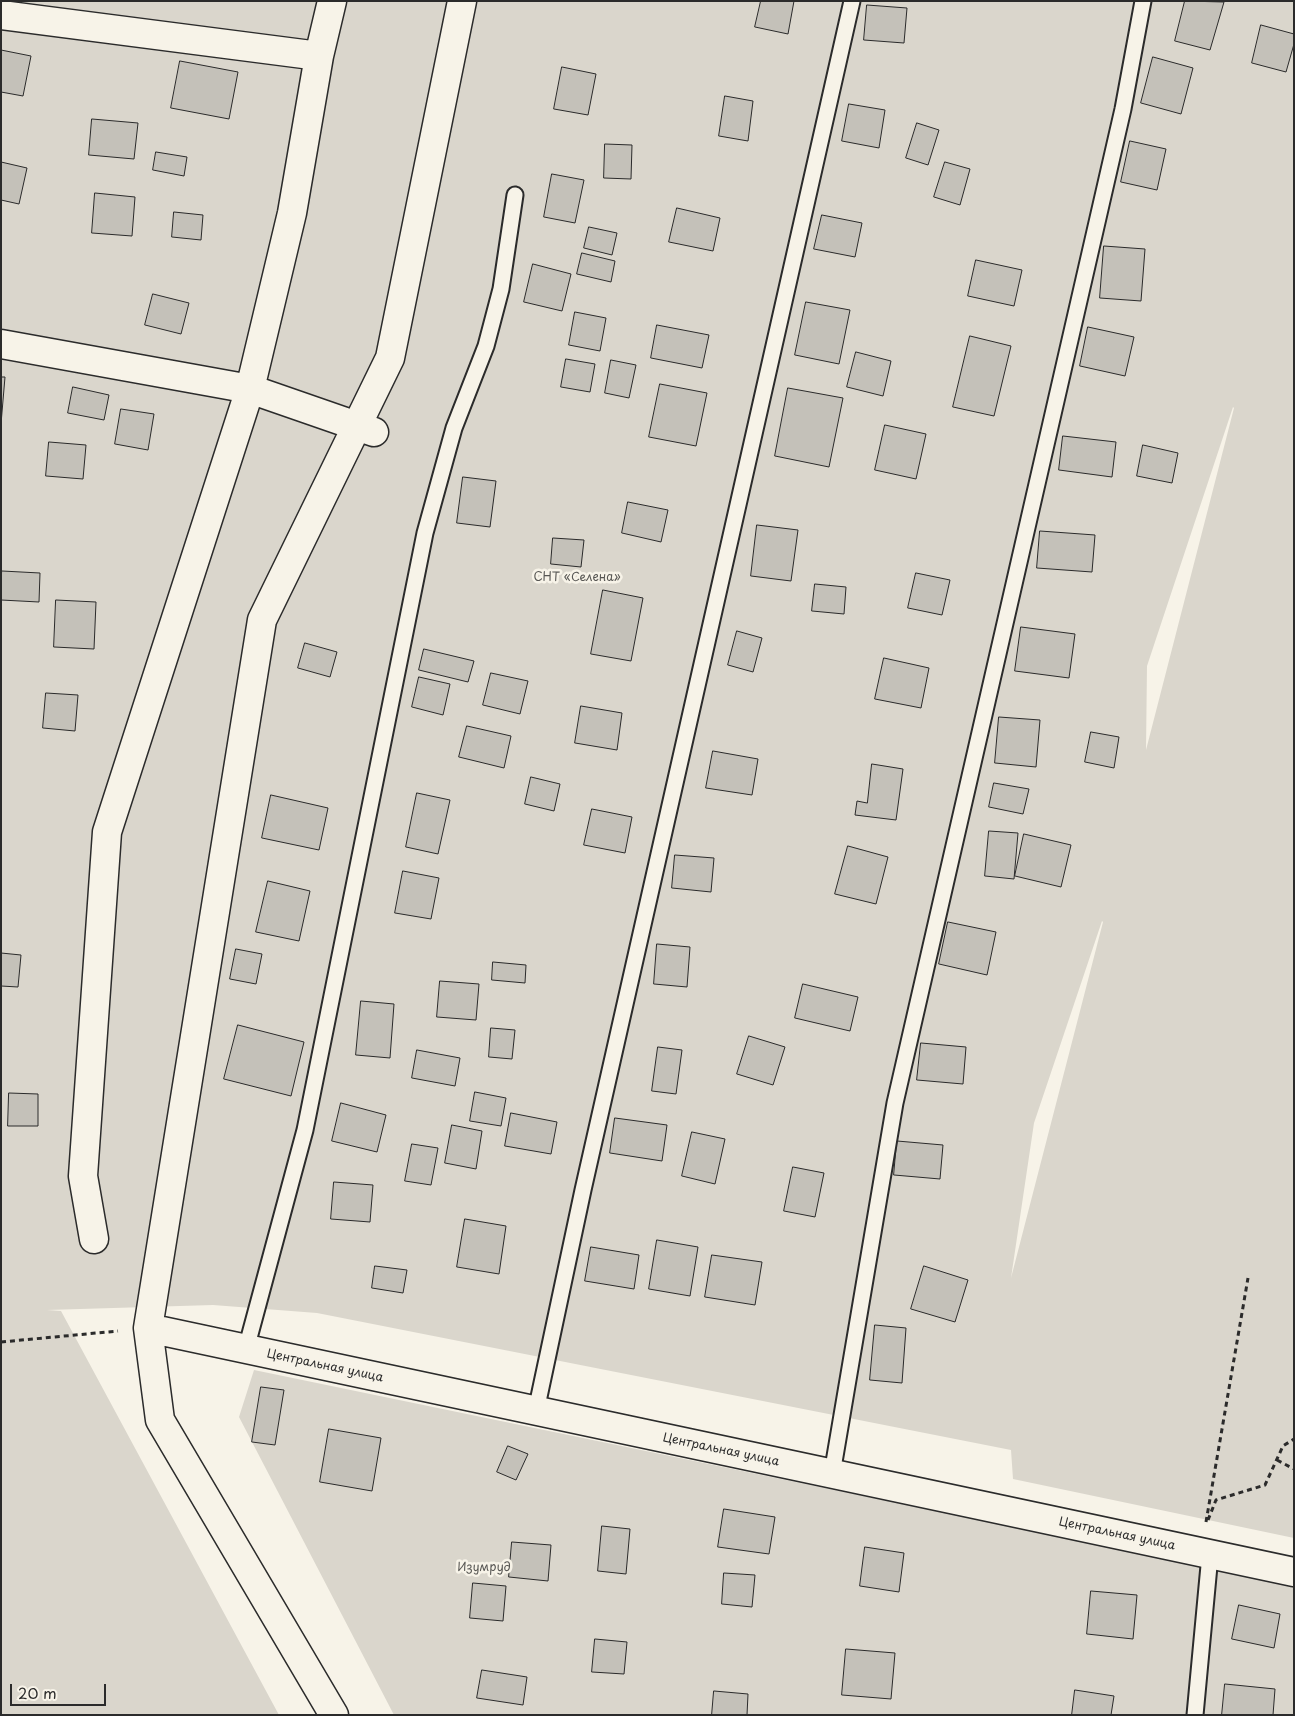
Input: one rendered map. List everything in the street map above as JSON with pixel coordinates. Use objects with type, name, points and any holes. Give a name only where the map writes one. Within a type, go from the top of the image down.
[{"type":"street","points":[[94,1239],[83,1176],[107,832],[250,389],[292,213],[318,56],[332,1]]},
{"type":"street","points":[[334,1715],[160,1420],[148,1328],[262,620],[365,429],[390,358],[462,1]]},
{"type":"street","points":[[1,15],[318,56]]},
{"type":"street","points":[[1,344],[250,389],[365,429]]},
{"type":"street","name":"Центральная улица","points":[[148,1328],[1294,1572]]},
{"type":"lane","points":[[536,1411],[852,1]]},
{"type":"lane","points":[[832,1474],[895,1103],[1121,118],[1144,1]]},
{"type":"lane","points":[[246,1349],[305,1130],[425,533],[454,428],[486,346],[501,288],[515,195]]},
{"type":"lane","points":[[1195,1715],[1210,1554]]},
{"type":"path","points":[[1248,1278],[1205,1528],[1216,1500],[1266,1485],[1283,1446],[1294,1439]]},
{"type":"path","points":[[1,1342],[148,1328]]},
{"type":"path","points":[[1277,1460],[1294,1469]]},
{"type":"green space","name":"СНТ «Селена»","points":[[1,1],[1294,1],[1294,1538],[1013,1479],[1011,1450],[317,1313],[213,1305],[47,1310],[61,1311],[279,1715],[1,1715]],"holes":[[[1234,408],[1146,750],[1147,666]],[[1103,922],[1011,1278],[1034,1123]]]},
{"type":"green space","name":"Изумруд","points":[[254,1370],[1294,1585],[1294,1715],[394,1715],[239,1417]]},
{"type":"building","points":[[761,1],[794,1],[788,34],[755,27]]},
{"type":"building","points":[[1185,1],[1224,2],[1210,50],[1175,41]]},
{"type":"building","points":[[867,5],[907,8],[904,43],[864,40]]},
{"type":"building","points":[[1261,25],[1294,34],[1294,44],[1286,72],[1252,63]]},
{"type":"building","points":[[1,50],[31,56],[23,96],[1,92]]},
{"type":"building","points":[[1153,57],[1193,68],[1181,114],[1141,103]]},
{"type":"building","points":[[180,61],[238,72],[229,119],[171,108]]},
{"type":"building","points":[[562,67],[596,74],[588,115],[554,109]]},
{"type":"building","points":[[725,96],[753,101],[748,141],[719,136]]},
{"type":"building","points":[[849,104],[885,110],[879,148],[842,141]]},
{"type":"building","points":[[92,119],[138,123],[134,159],[89,155]]},
{"type":"building","points":[[917,123],[939,130],[928,165],[906,158]]},
{"type":"building","points":[[1130,141],[1166,149],[1157,190],[1121,182]]},
{"type":"building","points":[[605,144],[632,145],[631,179],[604,178]]},
{"type":"building","points":[[156,152],[187,157],[184,176],[153,170]]},
{"type":"building","points":[[1,162],[27,168],[19,204],[1,200]]},
{"type":"building","points":[[945,162],[970,169],[960,205],[934,197]]},
{"type":"building","points":[[552,174],[584,180],[575,223],[544,217]]},
{"type":"building","points":[[95,193],[135,197],[132,236],[92,233]]},
{"type":"building","points":[[677,208],[720,218],[713,251],[669,242]]},
{"type":"building","points":[[174,212],[203,215],[201,240],[172,237]]},
{"type":"building","points":[[822,215],[862,223],[855,257],[814,249]]},
{"type":"building","points":[[589,227],[617,233],[612,255],[584,248]]},
{"type":"building","points":[[1104,246],[1145,249],[1141,301],[1100,298]]},
{"type":"building","points":[[582,253],[615,261],[611,282],[577,274]]},
{"type":"building","points":[[976,260],[1022,270],[1014,306],[968,296]]},
{"type":"building","points":[[533,264],[571,274],[562,311],[524,302]]},
{"type":"building","points":[[153,294],[189,303],[181,334],[145,325]]},
{"type":"building","points":[[806,302],[850,310],[839,364],[795,355]]},
{"type":"building","points":[[575,312],[606,318],[600,351],[569,345]]},
{"type":"building","points":[[657,325],[709,335],[702,368],[651,358]]},
{"type":"building","points":[[1088,327],[1134,337],[1125,376],[1080,366]]},
{"type":"building","points":[[970,336],[1011,346],[994,416],[953,407]]},
{"type":"building","points":[[856,352],[891,361],[883,396],[847,387]]},
{"type":"building","points":[[566,359],[595,364],[590,392],[561,387]]},
{"type":"building","points":[[611,360],[636,365],[629,398],[605,393]]},
{"type":"building","points":[[1,377],[5,377],[1,424]]},
{"type":"building","points":[[660,384],[707,393],[696,446],[649,437]]},
{"type":"building","points":[[73,387],[109,395],[104,420],[68,413]]},
{"type":"building","points":[[788,388],[843,398],[829,467],[775,456]]},
{"type":"building","points":[[121,409],[154,414],[148,450],[115,444]]},
{"type":"building","points":[[885,425],[926,434],[916,479],[875,470]]},
{"type":"building","points":[[1063,436],[1116,442],[1112,477],[1059,470]]},
{"type":"building","points":[[49,442],[86,445],[83,479],[46,476]]},
{"type":"building","points":[[1143,445],[1178,453],[1172,483],[1137,476]]},
{"type":"building","points":[[463,477],[496,481],[490,527],[457,523]]},
{"type":"building","points":[[628,502],[668,510],[661,542],[622,533]]},
{"type":"building","points":[[757,525],[798,530],[791,581],[751,576]]},
{"type":"building","points":[[1040,531],[1095,535],[1092,572],[1037,568]]},
{"type":"building","points":[[553,538],[584,540],[581,567],[551,564]]},
{"type":"building","points":[[2,571],[40,573],[39,602],[1,600]]},
{"type":"building","points":[[916,573],[950,580],[942,615],[908,608]]},
{"type":"building","points":[[815,584],[846,587],[844,614],[812,611]]},
{"type":"building","points":[[603,590],[643,598],[631,661],[591,654]]},
{"type":"building","points":[[56,600],[96,602],[94,649],[54,647]]},
{"type":"building","points":[[1021,627],[1075,634],[1069,678],[1015,671]]},
{"type":"building","points":[[737,631],[762,638],[753,672],[728,665]]},
{"type":"building","points":[[305,643],[337,652],[330,677],[298,668]]},
{"type":"building","points":[[424,649],[474,661],[468,682],[419,670]]},
{"type":"building","points":[[884,658],[929,668],[921,708],[875,699]]},
{"type":"building","points":[[491,673],[528,681],[520,714],[483,705]]},
{"type":"building","points":[[419,677],[450,684],[443,715],[412,707]]},
{"type":"building","points":[[46,693],[78,695],[75,731],[43,728]]},
{"type":"building","points":[[581,706],[622,713],[617,750],[575,743]]},
{"type":"building","points":[[999,717],[1040,720],[1036,767],[995,763]]},
{"type":"building","points":[[467,726],[511,736],[504,768],[459,757]]},
{"type":"building","points":[[1091,732],[1119,737],[1114,768],[1085,762]]},
{"type":"building","points":[[713,751],[758,759],[752,795],[706,788]]},
{"type":"building","points":[[872,764],[903,769],[896,820],[855,815],[857,801],[867,803]]},
{"type":"building","points":[[531,777],[560,784],[554,811],[525,804]]},
{"type":"building","points":[[994,783],[1029,789],[1023,814],[989,807]]},
{"type":"building","points":[[417,793],[450,800],[438,854],[406,847]]},
{"type":"building","points":[[271,795],[328,808],[319,850],[262,838]]},
{"type":"building","points":[[592,809],[632,817],[625,853],[584,845]]},
{"type":"building","points":[[989,831],[1018,833],[1014,879],[985,876]]},
{"type":"building","points":[[1024,834],[1071,845],[1061,887],[1015,876]]},
{"type":"building","points":[[848,846],[888,857],[876,904],[835,894]]},
{"type":"building","points":[[675,855],[714,858],[711,892],[672,888]]},
{"type":"building","points":[[403,871],[439,878],[431,919],[395,913]]},
{"type":"building","points":[[268,881],[310,891],[299,941],[256,932]]},
{"type":"building","points":[[948,922],[996,932],[987,975],[939,964]]},
{"type":"building","points":[[657,944],[690,947],[687,987],[654,984]]},
{"type":"building","points":[[236,949],[262,954],[256,984],[230,979]]},
{"type":"building","points":[[1,953],[21,955],[18,987],[1,986]]},
{"type":"building","points":[[493,962],[526,965],[525,983],[492,980]]},
{"type":"building","points":[[440,981],[479,984],[476,1020],[437,1017]]},
{"type":"building","points":[[803,984],[858,997],[850,1031],[795,1018]]},
{"type":"building","points":[[361,1001],[394,1004],[390,1058],[356,1055]]},
{"type":"building","points":[[238,1025],[304,1042],[291,1096],[224,1079]]},
{"type":"building","points":[[491,1028],[515,1030],[512,1059],[489,1057]]},
{"type":"building","points":[[749,1036],[785,1047],[773,1085],[737,1074]]},
{"type":"building","points":[[921,1043],[966,1047],[963,1084],[917,1080]]},
{"type":"building","points":[[658,1047],[682,1050],[676,1094],[652,1091]]},
{"type":"building","points":[[417,1050],[460,1058],[455,1086],[412,1078]]},
{"type":"building","points":[[475,1092],[506,1098],[501,1126],[470,1121]]},
{"type":"building","points":[[9,1093],[38,1094],[38,1126],[8,1126]]},
{"type":"building","points":[[341,1103],[386,1115],[377,1152],[332,1141]]},
{"type":"building","points":[[511,1113],[557,1122],[551,1154],[505,1146]]},
{"type":"building","points":[[615,1118],[667,1125],[662,1161],[610,1153]]},
{"type":"building","points":[[452,1125],[482,1131],[476,1169],[445,1163]]},
{"type":"building","points":[[692,1132],[725,1139],[715,1184],[682,1176]]},
{"type":"building","points":[[897,1141],[943,1145],[940,1179],[894,1175]]},
{"type":"building","points":[[412,1144],[438,1148],[431,1185],[405,1181]]},
{"type":"building","points":[[793,1167],[824,1173],[815,1217],[784,1211]]},
{"type":"building","points":[[334,1182],[373,1185],[370,1222],[331,1219]]},
{"type":"building","points":[[465,1219],[506,1226],[499,1274],[457,1267]]},
{"type":"building","points":[[657,1240],[698,1247],[690,1296],[649,1289]]},
{"type":"building","points":[[591,1247],[639,1255],[634,1289],[585,1281]]},
{"type":"building","points":[[712,1255],[762,1262],[755,1305],[705,1297]]},
{"type":"building","points":[[375,1266],[407,1270],[403,1293],[372,1288]]},
{"type":"building","points":[[924,1266],[968,1280],[955,1322],[911,1309]]},
{"type":"building","points":[[875,1325],[906,1328],[902,1383],[870,1380]]},
{"type":"building","points":[[261,1387],[284,1390],[275,1445],[252,1442]]},
{"type":"building","points":[[329,1429],[381,1438],[372,1491],[320,1482]]},
{"type":"building","points":[[508,1446],[528,1454],[516,1480],[497,1472]]},
{"type":"building","points":[[724,1509],[775,1517],[769,1554],[718,1547]]},
{"type":"building","points":[[602,1526],[630,1529],[626,1574],[598,1571]]},
{"type":"building","points":[[512,1542],[551,1545],[548,1581],[509,1577]]},
{"type":"building","points":[[865,1547],[904,1553],[899,1592],[860,1586]]},
{"type":"building","points":[[724,1573],[755,1575],[752,1607],[722,1604]]},
{"type":"building","points":[[473,1583],[506,1586],[503,1621],[470,1618]]},
{"type":"building","points":[[1091,1591],[1137,1595],[1133,1639],[1087,1634]]},
{"type":"building","points":[[1239,1605],[1280,1614],[1274,1648],[1232,1639]]},
{"type":"building","points":[[595,1639],[627,1642],[624,1674],[592,1672]]},
{"type":"building","points":[[846,1649],[895,1653],[891,1699],[842,1695]]},
{"type":"building","points":[[482,1670],[527,1677],[523,1705],[477,1698]]},
{"type":"building","points":[[1225,1684],[1275,1689],[1273,1715],[1222,1715]]},
{"type":"building","points":[[1075,1690],[1114,1696],[1111,1715],[1072,1715]]},
{"type":"building","points":[[714,1691],[748,1694],[747,1715],[712,1715]]}]
